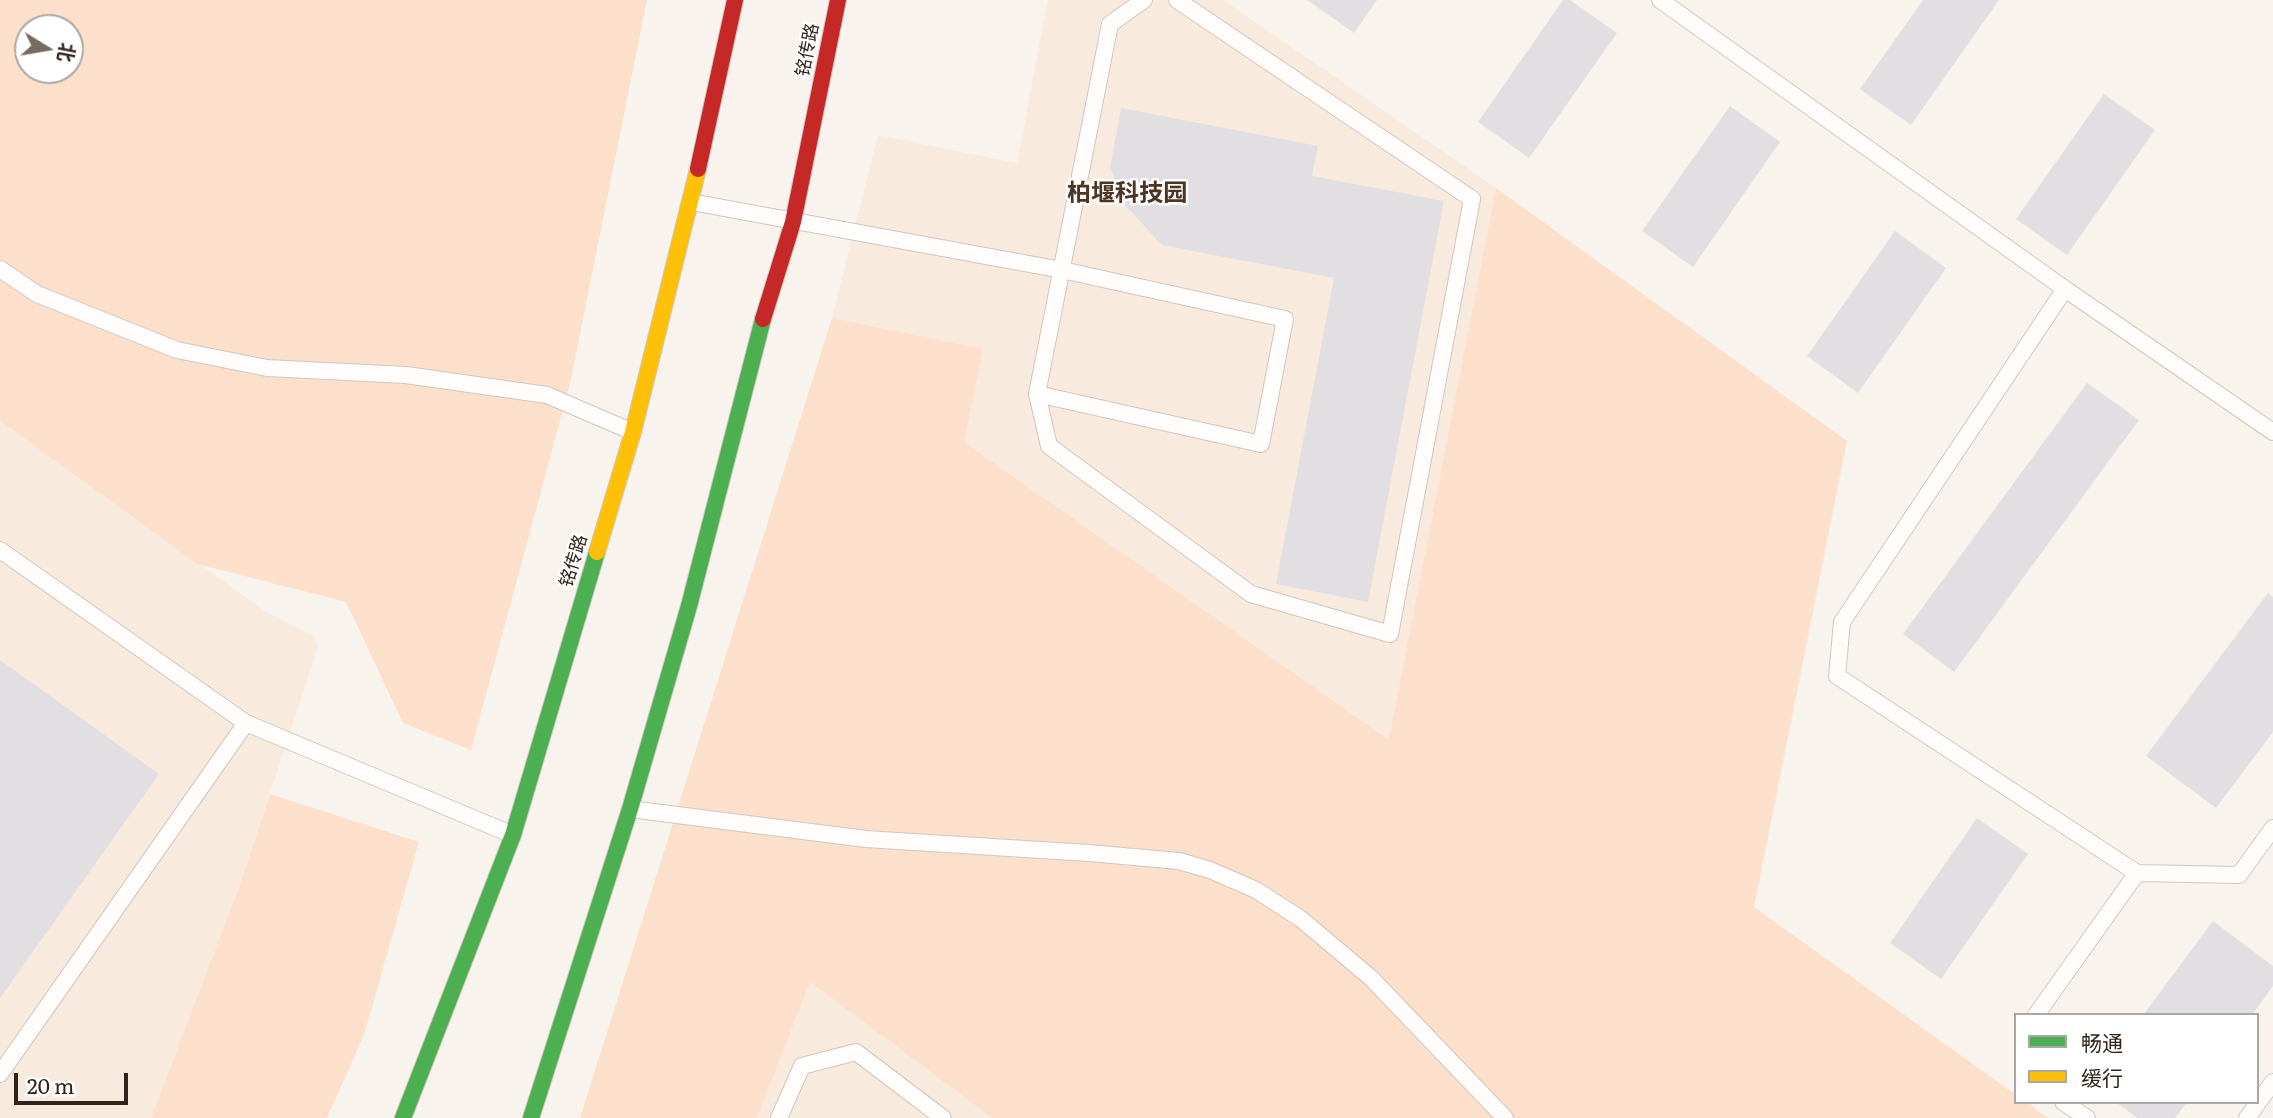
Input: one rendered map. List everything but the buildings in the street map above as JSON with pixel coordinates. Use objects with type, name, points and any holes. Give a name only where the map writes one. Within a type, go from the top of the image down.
[{"type":"main road","name":"铭传路","points":[[403,1118],[513,835],[632,432],[691,202],[735,0]]},
{"type":"main road","name":"铭传路","points":[[531,1118],[630,809],[689,606],[767,305],[793,222],[838,0]]},
{"type":"lane","points":[[1144,0],[1110,24],[1037,394],[1049,446],[1251,594],[1390,634],[1472,199],[1177,0]]},
{"type":"lane","points":[[1660,0],[2065,289],[2273,432]]},
{"type":"lane","points":[[691,202],[1062,270],[1285,319],[1261,444],[1037,394]]},
{"type":"lane","points":[[0,269],[37,294],[177,350],[267,368],[407,374],[547,395],[632,432]]},
{"type":"lane","points":[[2065,289],[1842,622],[1837,676],[2137,873],[2239,875],[2273,828]]},
{"type":"lane","points":[[0,550],[246,723],[513,835]]},
{"type":"lane","points":[[0,1074],[246,723]]},
{"type":"lane","points":[[630,809],[866,839],[1089,853],[1179,862],[1210,870],[1256,890],[1301,919],[1370,978],[1505,1118]]},
{"type":"lane","points":[[2037,1013],[2137,873]]},
{"type":"lane","points":[[779,1118],[802,1066],[856,1052],[943,1118]]},
{"type":"lane","points":[[2259,1101],[2273,1082]]},
{"type":"lane","points":[[2066,1104],[2087,1118]]},
{"type":"shaded area","points":[[0,0],[647,0],[570,384],[471,750],[403,723],[346,602],[198,564],[0,421]]},
{"type":"shaded area","points":[[1048,0],[1223,0],[1496,188],[1390,741],[964,442],[832,318],[878,135],[1017,163]]},
{"type":"shaded area","points":[[1496,188],[1847,441],[1754,907],[2014,1094],[2014,1104],[2029,1104],[2048,1118],[992,1118],[810,982],[757,1118],[580,1118],[832,318],[983,349],[964,442],[1389,740]]},
{"type":"shaded area","points":[[0,421],[269,614],[312,635],[318,646],[241,882],[151,1118],[0,1118]]},
{"type":"shaded area","points":[[270,794],[419,842],[364,1035],[327,1118],[151,1118],[241,882]]},
{"type":"shaded area","points":[[810,982],[992,1118],[757,1118]]},
{"type":"traffic: fast","points":[[531,1118],[630,809],[689,606],[763,319]]},
{"type":"traffic: fast","points":[[403,1118],[513,835],[597,552]]},
{"type":"traffic: slow","points":[[597,552],[633,432],[698,169]]},
{"type":"traffic: jam","points":[[698,169],[735,0]]},
{"type":"traffic: jam","points":[[763,319],[793,222],[838,0]]},
{"type":"district","name":"柏堰科技园","points":[[1127,194]]}]
